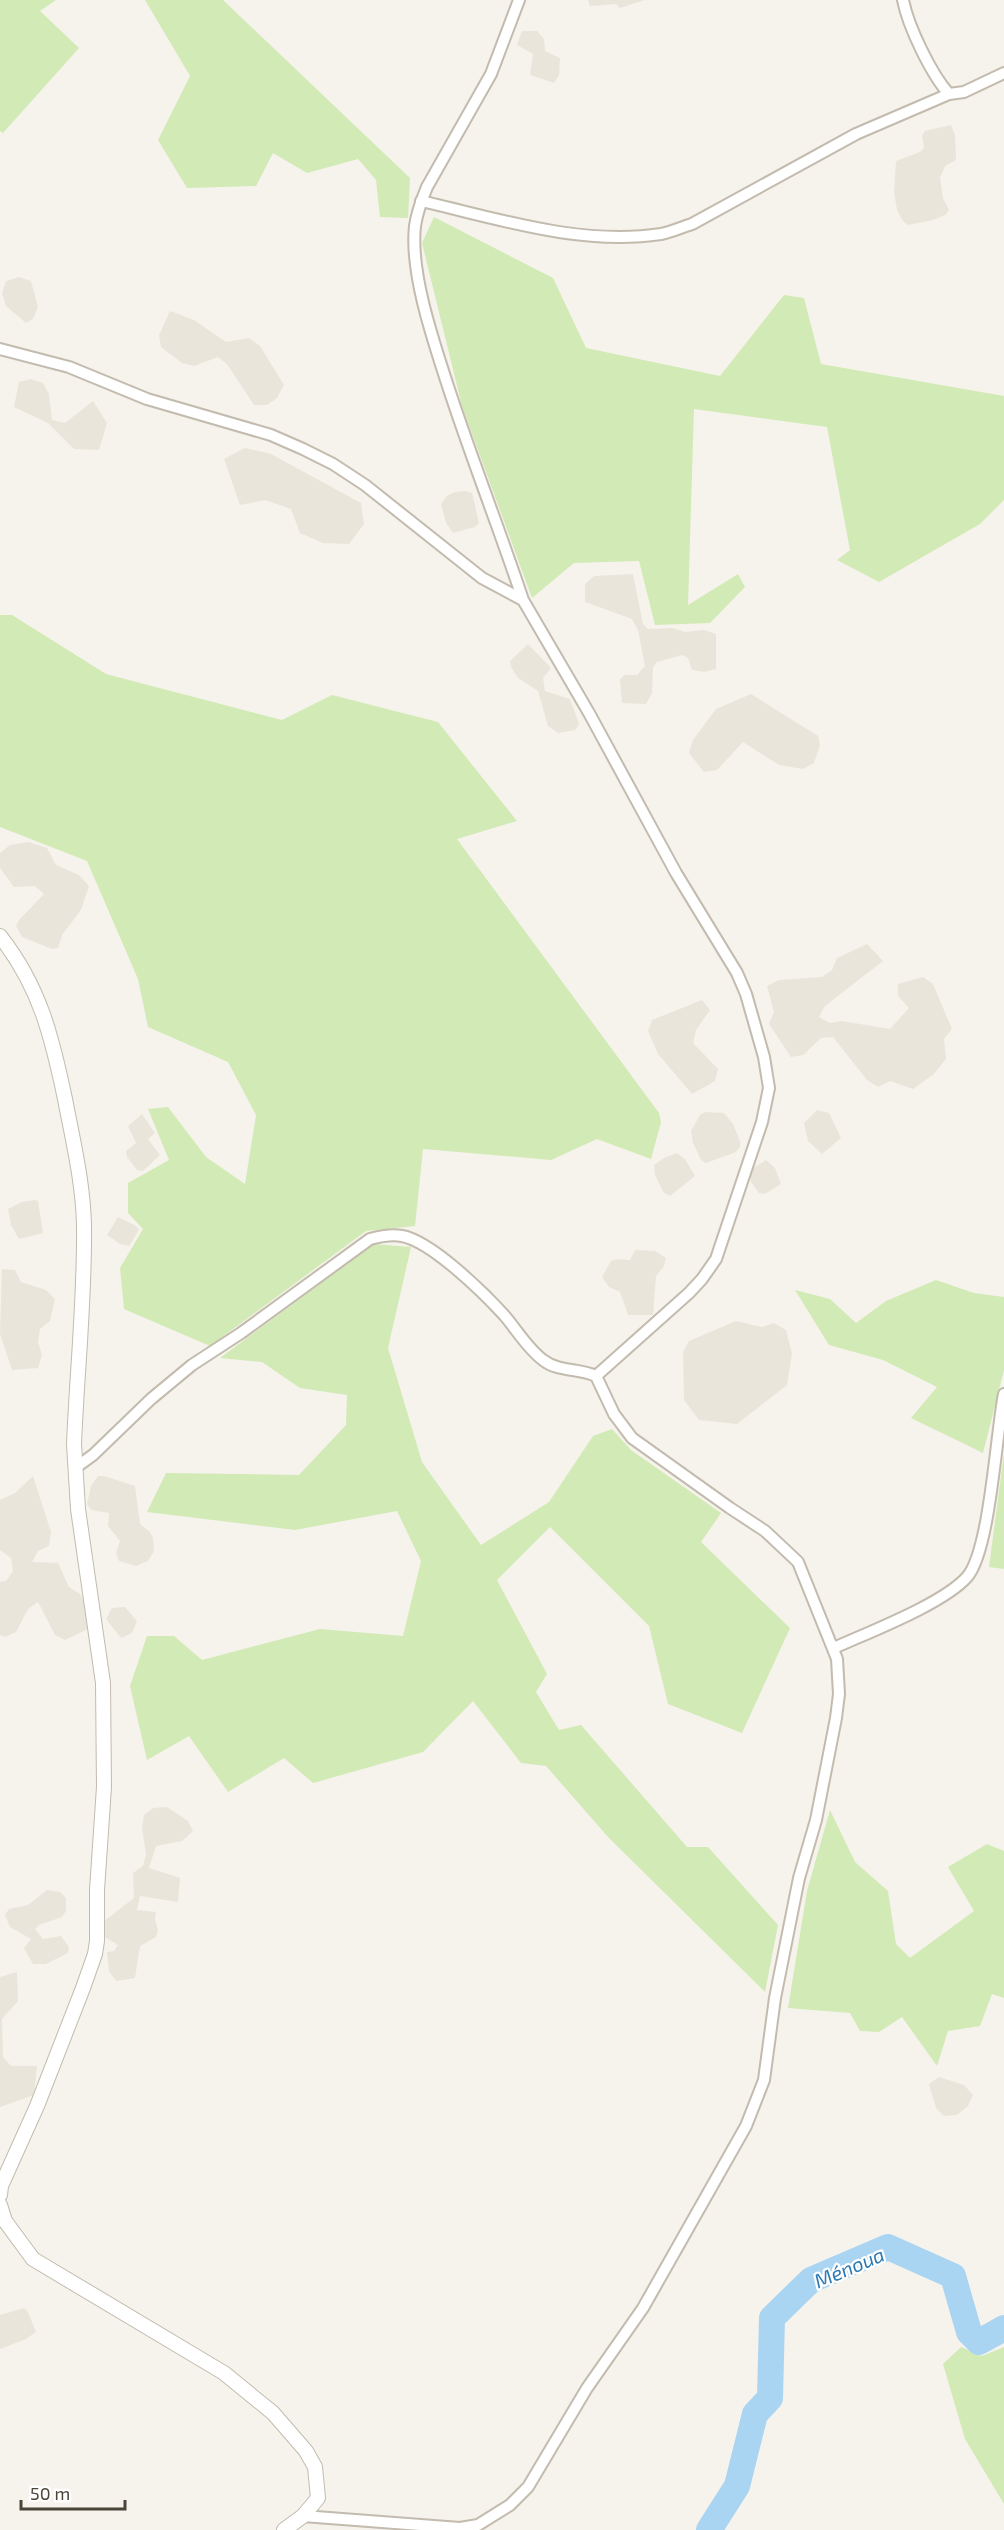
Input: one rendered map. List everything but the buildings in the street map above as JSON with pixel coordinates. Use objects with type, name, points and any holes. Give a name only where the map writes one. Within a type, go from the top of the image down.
[{"type":"street","points":[[519,0],[491,74],[421,201],[415,226],[416,249],[420,286],[431,335],[463,436],[498,525],[523,600],[589,713],[676,873],[737,973],[746,994],[768,1072],[769,1088],[762,1122],[716,1259],[689,1293],[596,1376]]},
{"type":"street","points":[[903,0],[917,39],[949,94]]},
{"type":"street","points":[[421,201],[565,232],[596,236],[663,234],[692,224],[749,195],[856,135],[949,94],[964,92],[1004,73]]},
{"type":"street","points":[[0,349],[69,367],[147,399],[271,435],[313,454],[364,484],[482,578],[523,600]]},
{"type":"street","points":[[0,936],[14,953],[30,981],[52,1038],[81,1187],[84,1225],[74,1444],[75,1468],[78,1509],[99,1650],[104,1704],[104,1787],[95,1954],[38,2106],[1,2186],[0,2195]]},
{"type":"street","points":[[75,1468],[93,1455],[192,1365],[241,1333],[370,1239],[386,1235],[404,1236],[422,1244],[457,1270],[503,1314],[542,1359],[561,1368],[586,1371],[596,1376],[614,1414],[632,1438],[730,1508],[765,1530],[790,1552],[804,1574],[839,1666],[839,1694],[832,1748],[816,1820],[799,1878],[775,1998],[764,2080],[738,2142],[643,2308],[587,2388],[528,2487],[510,2505],[478,2525],[460,2528],[303,2516]]},
{"type":"street","points":[[834,1648],[899,1619],[966,1579],[977,1560],[986,1521],[1004,1394]]},
{"type":"street","points":[[0,2205],[5,2221],[33,2259],[224,2373],[273,2413],[306,2451],[315,2467],[318,2498],[303,2516],[284,2530]]},
{"type":"shaded area","points":[[588,0],[645,0],[620,8],[616,4],[590,6]]},
{"type":"shaded area","points":[[522,31],[537,31],[544,39],[545,51],[560,58],[559,75],[554,83],[530,75],[533,54],[517,45]]},
{"type":"shaded area","points":[[951,125],[955,135],[956,160],[945,166],[940,178],[943,198],[949,210],[945,215],[933,220],[908,225],[897,210],[894,192],[896,161],[920,152],[924,148],[922,136],[925,131]]},
{"type":"shaded area","points":[[19,277],[31,281],[38,307],[33,319],[26,323],[6,306],[2,293],[6,281]]},
{"type":"shaded area","points":[[170,311],[194,320],[226,342],[249,338],[260,346],[284,385],[277,398],[267,405],[254,405],[227,364],[218,357],[194,366],[182,363],[161,347],[159,335]]},
{"type":"shaded area","points":[[31,379],[43,383],[49,394],[52,420],[65,423],[93,401],[107,423],[99,450],[74,449],[48,423],[14,407],[19,382]]},
{"type":"shaded area","points":[[245,448],[271,454],[361,503],[364,524],[349,544],[323,543],[300,533],[291,509],[265,500],[240,505],[224,459]]},
{"type":"shaded area","points":[[455,492],[472,493],[479,523],[475,527],[453,533],[446,523],[441,504],[447,496]]},
{"type":"shaded area","points":[[633,574],[643,624],[648,629],[673,628],[685,632],[704,630],[716,634],[716,669],[704,672],[692,670],[688,658],[682,655],[657,662],[653,667],[652,693],[646,704],[622,703],[620,680],[624,675],[637,675],[645,666],[638,630],[632,619],[585,602],[585,584],[594,576]]},
{"type":"shaded area","points":[[528,644],[551,668],[543,678],[545,691],[570,699],[579,724],[575,730],[558,733],[548,726],[538,691],[518,678],[511,667],[510,661]]},
{"type":"shaded area","points":[[751,694],[818,736],[820,745],[814,763],[803,769],[779,765],[743,742],[717,770],[704,772],[689,753],[693,740],[716,709]]},
{"type":"shaded area","points":[[29,842],[47,848],[56,865],[79,875],[89,886],[81,910],[62,935],[58,948],[52,949],[22,937],[16,926],[19,920],[44,894],[35,886],[14,887],[0,868],[0,853],[10,845]]},
{"type":"shaded area","points":[[867,944],[883,961],[825,1006],[819,1017],[830,1023],[842,1021],[890,1029],[909,1008],[898,996],[898,984],[923,977],[933,984],[952,1029],[944,1039],[946,1059],[934,1074],[913,1089],[890,1081],[878,1087],[867,1080],[833,1037],[821,1038],[803,1055],[791,1057],[769,1024],[774,1012],[767,986],[779,980],[822,977],[832,970],[837,958]]},
{"type":"shaded area","points":[[702,1000],[710,1010],[696,1030],[693,1043],[718,1069],[715,1081],[692,1094],[658,1054],[648,1031],[652,1020]]},
{"type":"shaded area","points":[[817,1110],[829,1113],[841,1138],[822,1154],[808,1141],[804,1123]]},
{"type":"shaded area","points":[[705,1112],[724,1113],[733,1124],[740,1141],[740,1147],[736,1152],[706,1163],[701,1160],[693,1143],[691,1131],[700,1115]]},
{"type":"shaded area","points":[[142,1114],[155,1133],[148,1139],[160,1155],[143,1171],[137,1170],[127,1157],[126,1151],[136,1143],[128,1126]]},
{"type":"shaded area","points":[[677,1153],[685,1159],[695,1176],[670,1196],[664,1193],[655,1175],[654,1165]]},
{"type":"shaded area","points":[[766,1160],[775,1168],[781,1184],[765,1194],[759,1193],[751,1182],[750,1170]]},
{"type":"shaded area","points":[[38,1201],[43,1233],[19,1239],[11,1225],[8,1209],[22,1202]]},
{"type":"shaded area","points":[[118,1217],[136,1226],[139,1230],[129,1246],[120,1244],[107,1235]]},
{"type":"shaded area","points":[[635,1250],[655,1251],[666,1258],[664,1266],[656,1276],[653,1315],[628,1315],[620,1292],[609,1287],[602,1277],[611,1261],[630,1260]]},
{"type":"shaded area","points":[[2,1269],[15,1270],[21,1282],[46,1290],[55,1299],[50,1321],[40,1329],[38,1342],[42,1355],[38,1368],[12,1370],[0,1334]]},
{"type":"shaded area","points":[[736,1321],[762,1327],[774,1323],[786,1330],[792,1354],[787,1385],[737,1424],[699,1420],[684,1400],[683,1352],[689,1341]]},
{"type":"shaded area","points":[[33,1476],[51,1532],[49,1546],[38,1551],[32,1562],[58,1563],[69,1587],[80,1594],[92,1616],[88,1629],[65,1640],[55,1635],[38,1602],[28,1609],[16,1632],[5,1637],[0,1635],[0,1582],[6,1581],[13,1571],[11,1558],[0,1550],[0,1500],[15,1493]]},
{"type":"shaded area","points":[[98,1476],[135,1486],[140,1524],[150,1532],[153,1538],[154,1551],[148,1561],[136,1566],[119,1561],[116,1553],[120,1541],[108,1526],[109,1513],[91,1510],[87,1504],[91,1486]]},
{"type":"shaded area","points":[[125,1607],[137,1621],[132,1633],[121,1638],[106,1619],[112,1608]]},
{"type":"shaded area","points":[[167,1807],[188,1821],[193,1831],[182,1841],[156,1846],[149,1868],[180,1878],[178,1902],[140,1896],[137,1910],[156,1912],[158,1931],[156,1937],[140,1946],[135,1978],[116,1981],[109,1971],[107,1952],[114,1951],[118,1945],[103,1936],[103,1922],[134,1898],[133,1873],[143,1866],[146,1854],[142,1828],[144,1815],[153,1808]]},
{"type":"shaded area","points":[[47,1890],[60,1892],[66,1898],[66,1911],[62,1917],[39,1925],[35,1929],[43,1939],[61,1936],[69,1947],[68,1953],[46,1964],[33,1964],[24,1948],[31,1939],[10,1927],[5,1915],[9,1909],[28,1905]]},
{"type":"shaded area","points":[[17,1972],[18,2001],[2,2019],[3,2057],[11,2066],[37,2066],[34,2095],[0,2107],[0,1977]]},
{"type":"shaded area","points":[[939,2077],[964,2085],[973,2095],[968,2106],[957,2115],[944,2116],[936,2108],[929,2084]]},
{"type":"shaded area","points":[[24,2308],[36,2332],[26,2339],[0,2349],[0,2315]]},
{"type":"green space","points":[[0,0],[56,0],[40,11],[79,48],[3,133],[0,131]]},
{"type":"green space","points":[[145,0],[223,0],[410,178],[408,218],[380,217],[376,180],[358,159],[307,173],[273,153],[256,186],[187,188],[158,140],[190,76]]},
{"type":"green space","points":[[434,217],[553,278],[586,348],[720,376],[784,295],[804,298],[821,364],[1004,396],[1004,500],[980,524],[879,582],[837,560],[850,550],[827,427],[694,409],[688,605],[738,574],[745,587],[710,623],[655,625],[639,561],[574,563],[532,598],[462,406],[422,243]]},
{"type":"green space","points":[[0,615],[12,615],[106,674],[282,720],[332,695],[438,722],[517,821],[457,839],[659,1113],[661,1122],[651,1159],[597,1139],[551,1160],[423,1149],[415,1226],[366,1231],[210,1346],[124,1309],[120,1268],[143,1229],[128,1213],[128,1183],[169,1160],[148,1109],[168,1107],[206,1157],[245,1184],[256,1115],[228,1062],[148,1027],[138,979],[87,861],[0,827]]},
{"type":"green space","points":[[374,1244],[411,1247],[388,1348],[422,1462],[481,1545],[549,1502],[593,1436],[612,1429],[631,1450],[721,1513],[701,1542],[790,1628],[742,1733],[668,1704],[649,1626],[550,1527],[497,1580],[547,1674],[536,1692],[559,1730],[581,1725],[687,1847],[708,1847],[778,1925],[765,1992],[608,1837],[546,1766],[521,1763],[473,1701],[423,1752],[313,1783],[284,1758],[228,1792],[189,1736],[147,1760],[130,1686],[147,1636],[174,1636],[202,1660],[320,1629],[403,1636],[421,1561],[397,1511],[295,1530],[147,1512],[166,1473],[299,1475],[346,1425],[347,1395],[300,1388],[262,1362],[220,1358]]},
{"type":"green space","points":[[936,1280],[974,1293],[1004,1297],[1004,1370],[983,1453],[911,1418],[937,1387],[883,1360],[829,1345],[795,1290],[830,1299],[856,1323],[886,1301]]},
{"type":"green space","points":[[1004,1453],[1004,1569],[989,1567]]},
{"type":"green space","points":[[830,1810],[855,1862],[888,1891],[896,1944],[910,1958],[974,1911],[948,1867],[987,1844],[1004,1851],[1004,1998],[992,1994],[980,2026],[948,2031],[937,2066],[902,2017],[879,2032],[860,2031],[850,2013],[788,2008],[807,1891]]},
{"type":"green space","points":[[961,2347],[982,2356],[1004,2347],[1004,2504],[965,2439],[943,2364]]},
{"type":"waterway","name":"Ménoua","points":[[709,2530],[737,2486],[755,2414],[770,2398],[772,2318],[811,2280],[888,2247],[953,2276],[969,2332],[979,2342],[1004,2328]]}]
